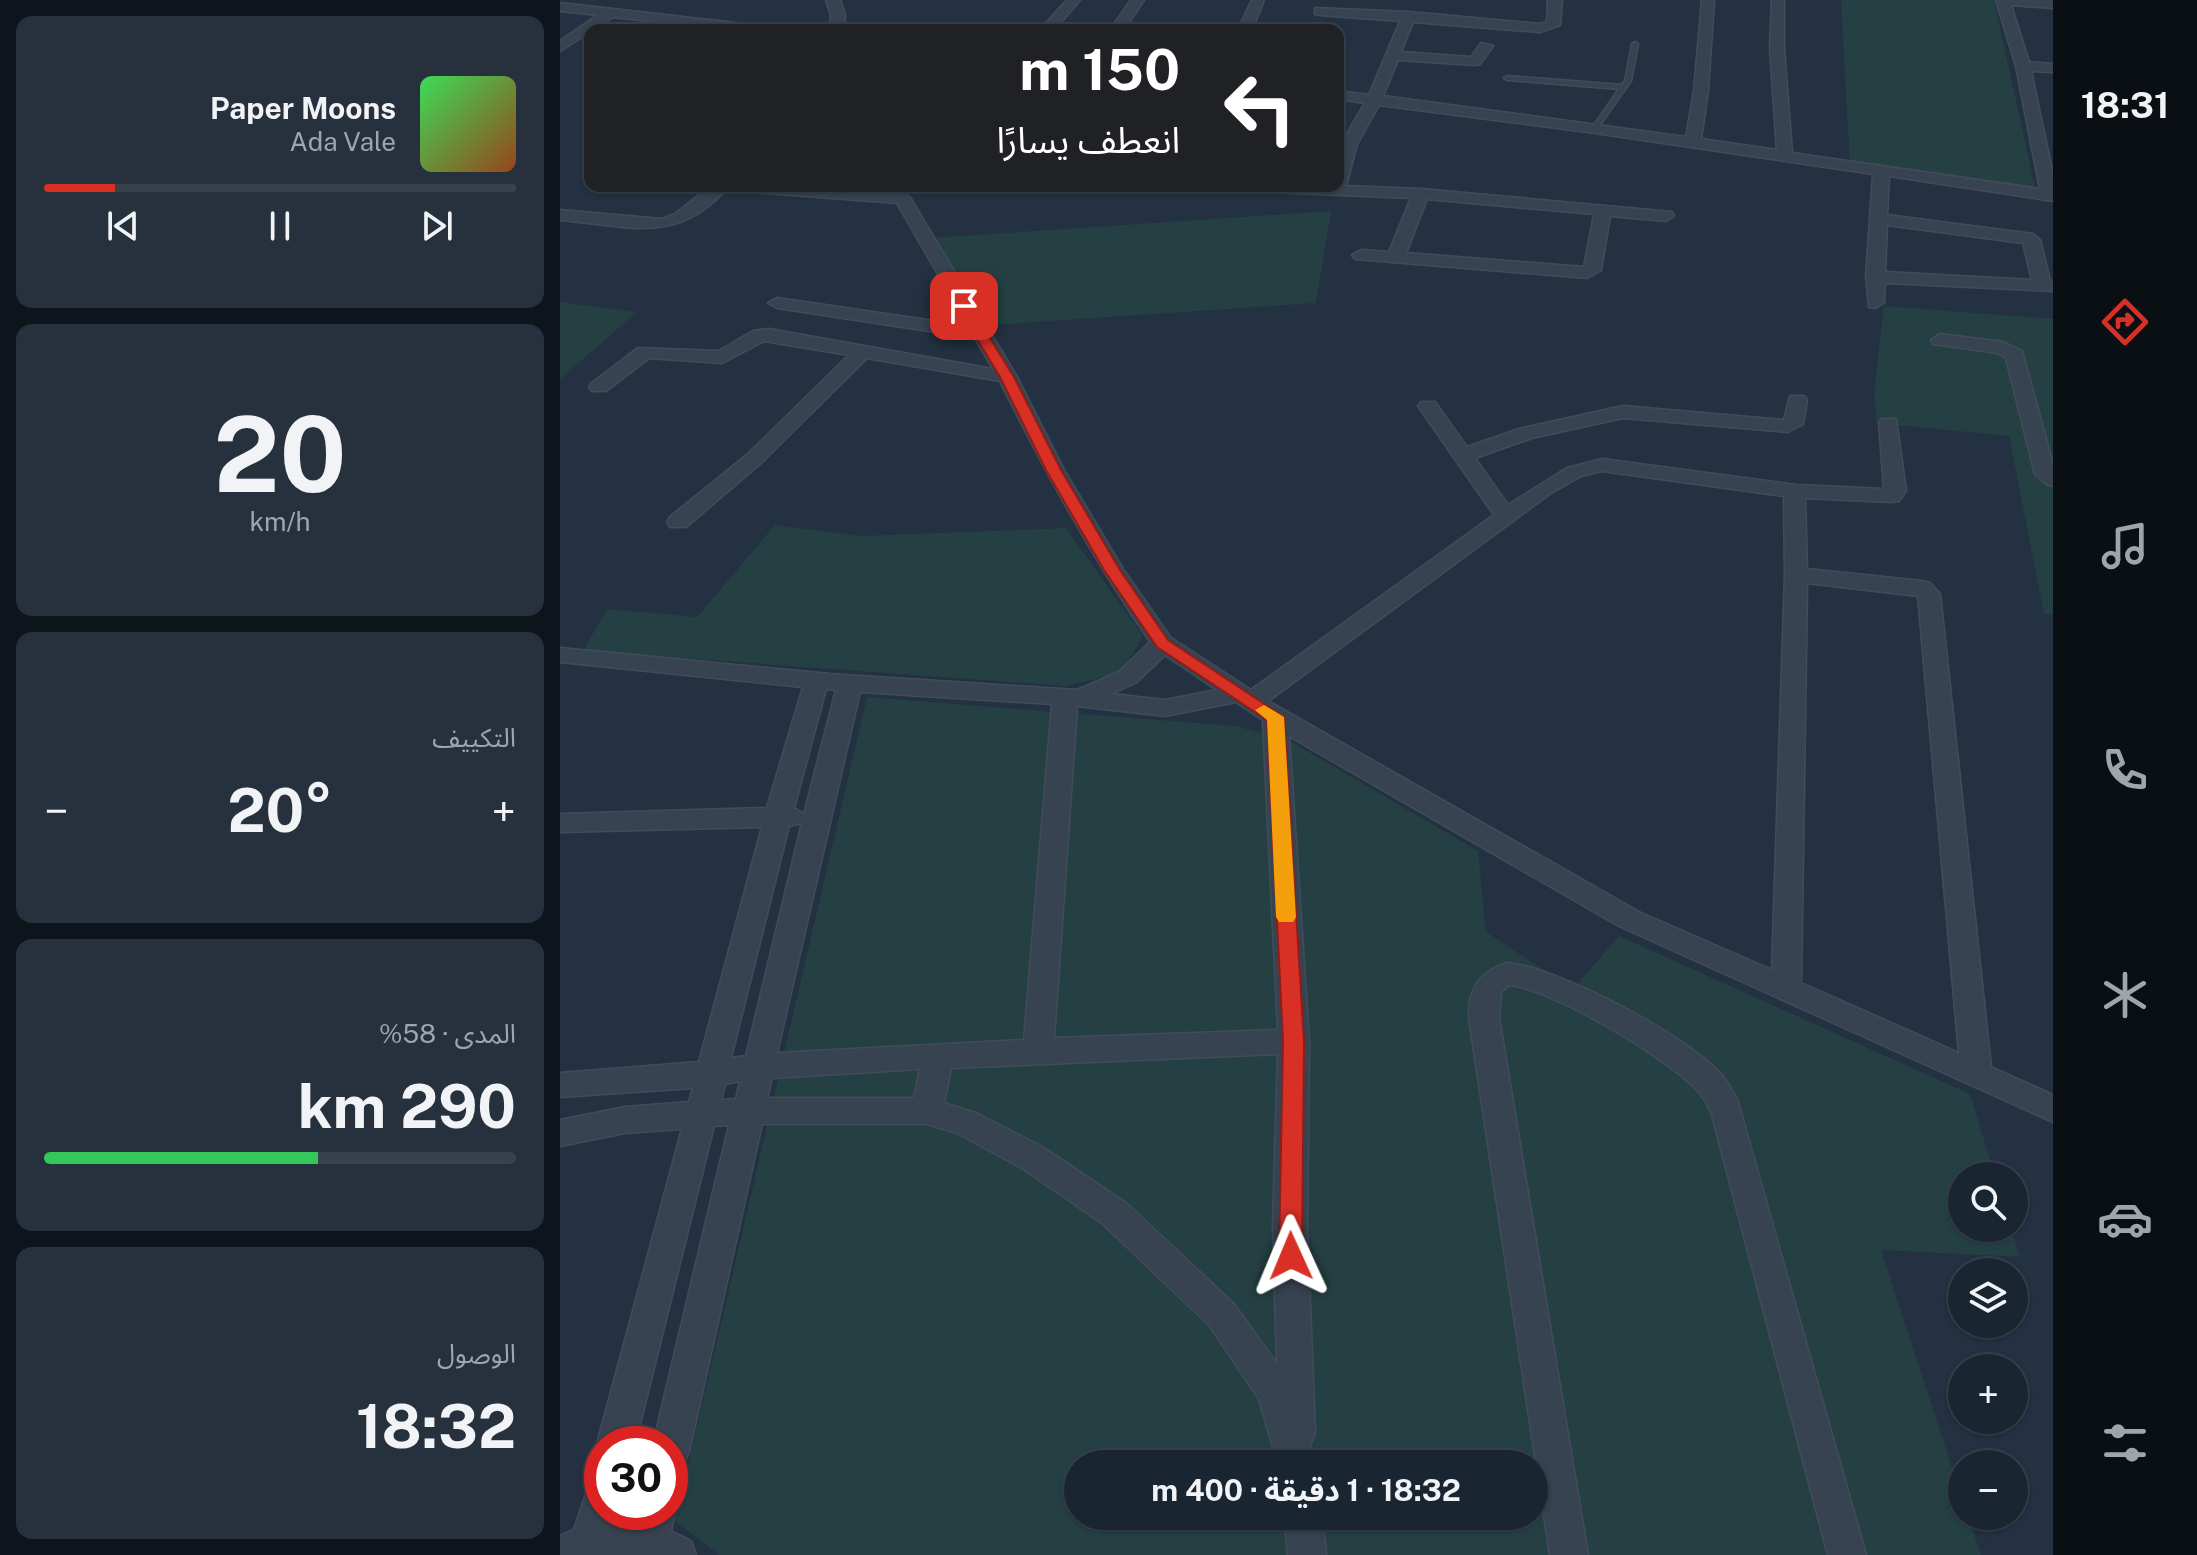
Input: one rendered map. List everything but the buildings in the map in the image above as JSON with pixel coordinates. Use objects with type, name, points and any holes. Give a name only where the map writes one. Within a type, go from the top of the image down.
[{"type":"street","points":[[833,0],[837,24]]},
{"type":"street","points":[[1052,24],[1074,0]]},
{"type":"street","points":[[1121,24],[1138,0]]},
{"type":"street","points":[[1248,24],[1258,0]]},
{"type":"street","points":[[1320,11],[1487,17],[1548,27],[1553,25],[1555,0]]},
{"type":"street","points":[[1693,142],[1701,91],[1708,0]]},
{"type":"street","points":[[1778,0],[1777,48],[1785,158]]},
{"type":"street","points":[[1344,96],[1595,128],[2051,196],[2046,138],[2033,108],[2003,0],[2053,4]]},
{"type":"street","points":[[560,7],[708,24]]},
{"type":"street","points":[[594,24],[610,13]]},
{"type":"street","points":[[1344,164],[1349,144],[1395,56],[1409,16]]},
{"type":"street","points":[[560,47],[584,31]]},
{"type":"street","points":[[1395,56],[1475,61],[1486,46]]},
{"type":"street","points":[[2023,66],[2053,68]]},
{"type":"street","points":[[2033,108],[2053,110]]},
{"type":"street","points":[[1875,303],[1881,172]]},
{"type":"street","points":[[1344,188],[1666,216]]},
{"type":"street","points":[[560,215],[663,224],[674,222],[713,192]]},
{"type":"street","points":[[897,192],[1007,377],[1054,470],[1104,558],[1163,643],[1275,717],[1629,919],[2053,1109]]},
{"type":"street","points":[[1395,258],[1421,194]]},
{"type":"street","points":[[1361,255],[1587,273],[1592,270],[1603,211]]},
{"type":"street","points":[[1875,277],[2048,286],[2031,240],[2022,235],[1878,219]]},
{"type":"street","points":[[777,303],[979,333]]},
{"type":"street","points":[[599,387],[645,352],[722,357],[760,335],[1007,377]]},
{"type":"street","points":[[1940,340],[2003,348],[2015,355],[2045,474],[2053,480]]},
{"type":"street","points":[[678,522],[755,458],[862,352]]},
{"type":"street","points":[[1464,455],[1526,433],[1623,412],[1788,426],[1793,424],[1797,400]]},
{"type":"street","points":[[1428,406],[1505,516]]},
{"type":"street","points":[[560,655],[851,683],[1072,698],[1165,708],[1244,698],[1562,477],[1583,468],[1602,465],[1796,491],[1891,496],[1895,491],[1889,423]]},
{"type":"street","points":[[1786,988],[1796,491]]},
{"type":"street","points":[[1796,575],[1922,588],[1929,594],[1976,1074]]},
{"type":"street","points":[[1072,698],[1128,677],[1163,643]]},
{"type":"street","points":[[621,1426],[808,703],[818,680]]},
{"type":"street","points":[[676,1426],[843,702],[851,683]]},
{"type":"street","points":[[1038,1051],[1072,698]]},
{"type":"street","points":[[1275,717],[1294,1041],[1290,1226],[1297,1450]]},
{"type":"street","points":[[560,823],[817,815]]},
{"type":"street","points":[[1569,1555],[1484,1018],[1483,998],[1490,985],[1506,975],[1523,973],[1553,984],[1690,1065],[1709,1082],[1726,1108],[1847,1555]]},
{"type":"street","points":[[560,1085],[710,1074],[759,1066],[1294,1041]]},
{"type":"street","points":[[927,1111],[938,1056]]},
{"type":"street","points":[[560,1133],[625,1120],[702,1112],[927,1111],[967,1123],[1033,1158],[1114,1213],[1221,1314],[1275,1392],[1293,1450]]},
{"type":"street","points":[[576,1549],[586,1530]]},
{"type":"street","points":[[1304,1530],[1307,1555]]},
{"type":"street","points":[[576,1549],[618,1539],[661,1536]]},
{"type":"lane","points":[[1595,128],[1631,73],[1635,44]]},
{"type":"lane","points":[[1507,78],[1624,87]]},
{"type":"green space","points":[[1841,0],[1994,0],[2036,192],[1850,166]]},
{"type":"green space","points":[[1331,211],[1316,303],[991,325],[933,238]]},
{"type":"green space","points":[[560,302],[637,312],[560,379]]},
{"type":"green space","points":[[1884,306],[2053,319],[2053,615],[2044,614],[2009,436],[1877,423],[1874,393]]},
{"type":"green space","points":[[775,525],[862,536],[1066,528],[1143,636],[1122,672],[1068,686],[583,651],[607,609],[697,617]]},
{"type":"green space","points":[[867,697],[1235,726],[1290,741],[1478,851],[1486,932],[1573,989],[1619,936],[1970,1094],[1991,1162],[1948,1162],[1948,1242],[2015,1242],[2020,1257],[1881,1250],[1948,1455],[1948,1530],[1973,1530],[1981,1555],[719,1555],[687,1530],[688,1465]]},
{"type":"slow traffic","points":[[1264,710],[1275,717],[1286,917]]},
{"type":"route","points":[[964,306],[1007,377],[1054,470],[1112,570],[1163,643],[1275,717],[1294,1041],[1291,1256]]}]
